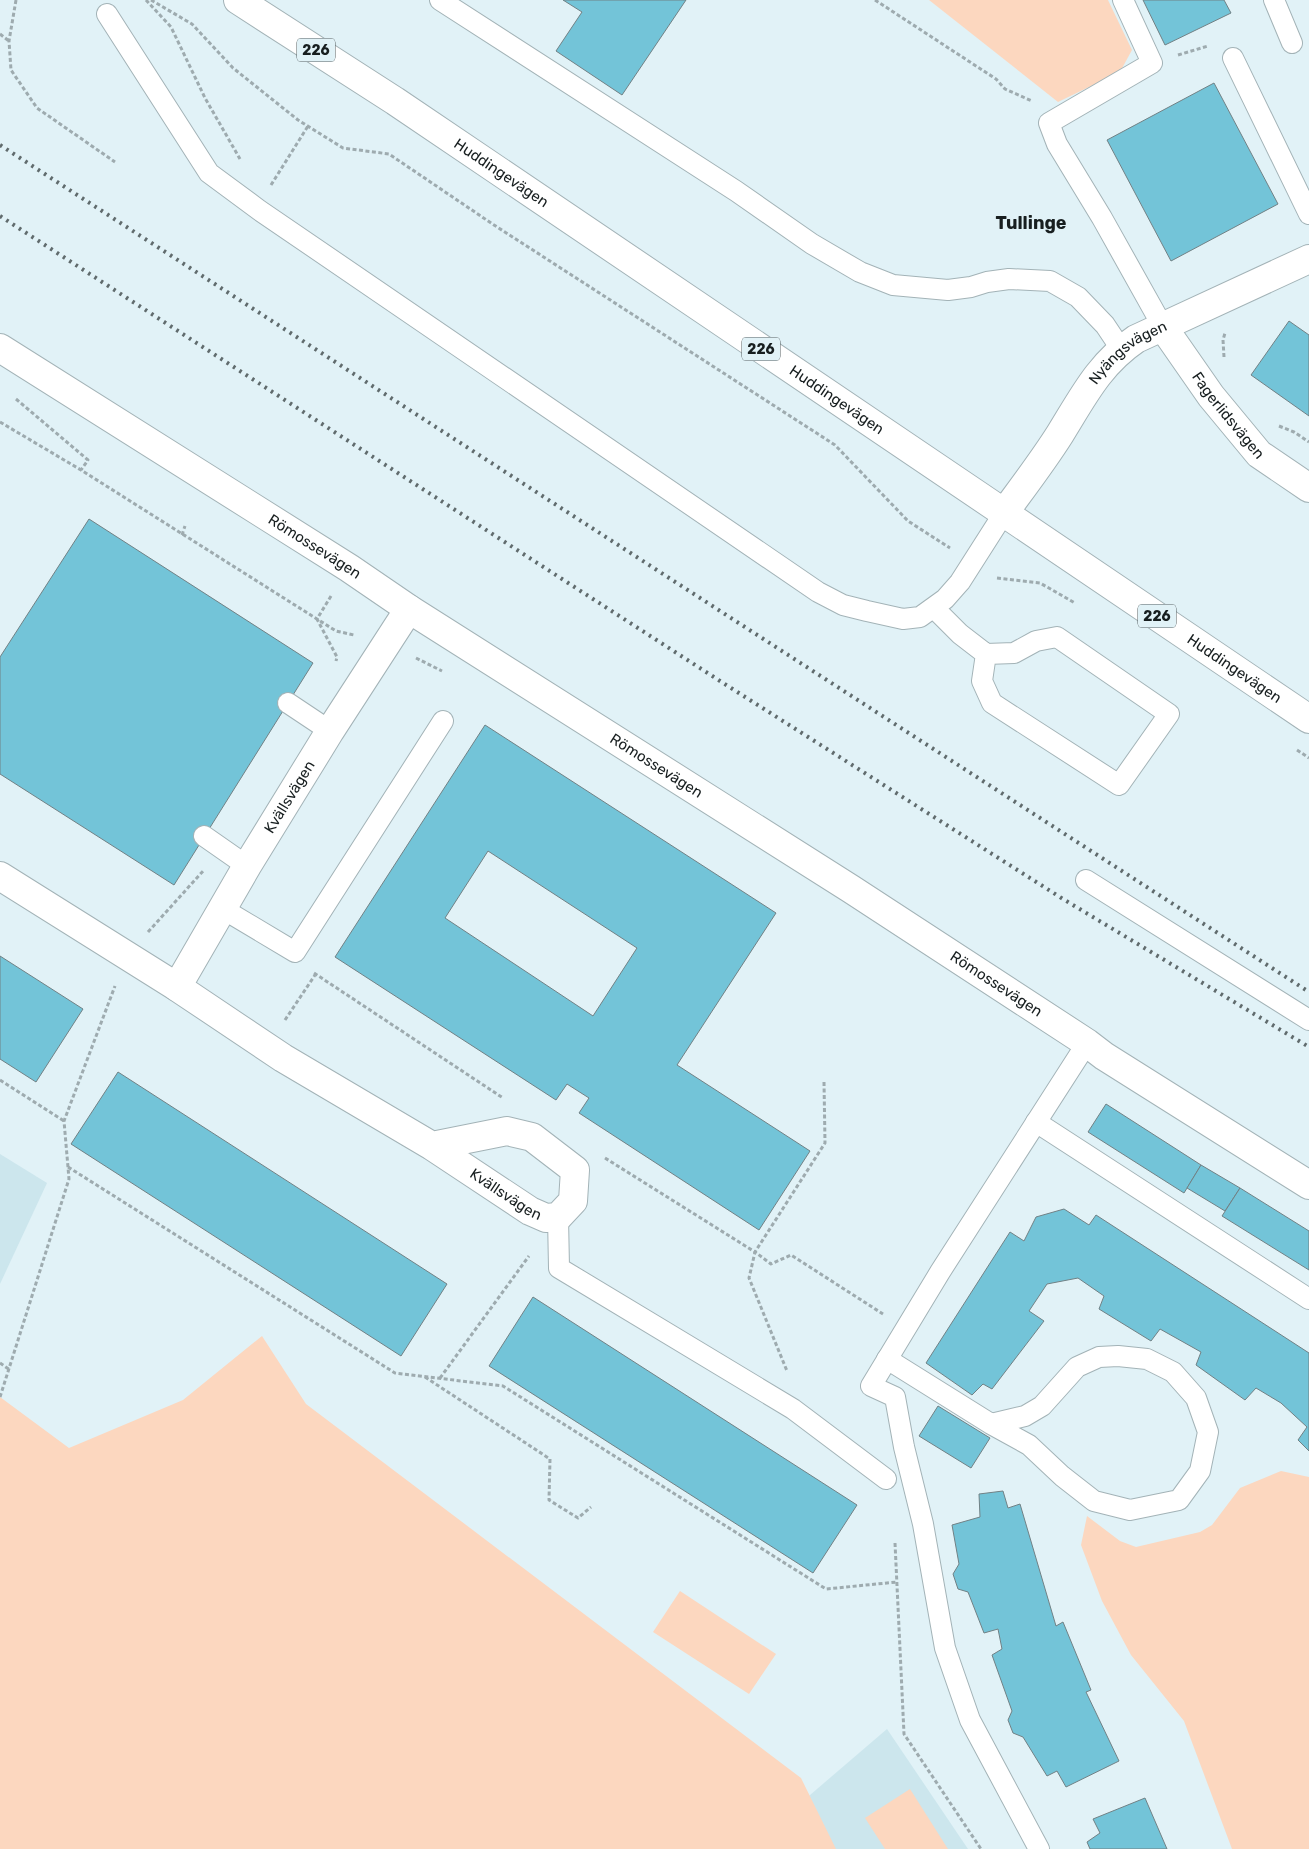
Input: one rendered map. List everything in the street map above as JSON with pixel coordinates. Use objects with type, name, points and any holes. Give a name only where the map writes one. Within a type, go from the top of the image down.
[{"type":"street","name":"Huddingevägen","points":[[238,0],[395,101],[518,186],[1309,719]]},
{"type":"street","name":"Nyängsvägen","points":[[1004,513],[1059,435],[1092,380],[1121,349],[1136,339],[1309,259]]},
{"type":"street","name":"Fagerlidsvägen","points":[[1162,327],[1211,396],[1259,454],[1309,488]]},
{"type":"street","name":"Römossevägen","points":[[0,348],[341,562],[409,610],[851,889],[1112,1061],[1309,1185]]},
{"type":"street","name":"Kvällsvägen","points":[[177,987],[224,909],[247,866],[330,731],[409,610]]},
{"type":"street","name":"Kvällsvägen","points":[[0,876],[177,987],[267,1048],[432,1146],[530,1212],[546,1218],[558,1217],[573,1202],[575,1170],[532,1137],[507,1130],[432,1146]]},
{"type":"lane","points":[[440,0],[736,191],[812,244],[860,272],[893,285],[948,290],[1010,279],[1050,281],[1078,297],[1105,324],[1121,349]]},
{"type":"lane","points":[[1123,0],[1152,63],[1049,124],[1057,144],[1102,218],[1162,327]]},
{"type":"lane","points":[[1274,0],[1292,43]]},
{"type":"lane","points":[[107,14],[209,173],[259,210],[818,592],[844,605],[903,619],[920,617],[945,599],[960,582],[1004,513]]},
{"type":"lane","points":[[1233,58],[1309,214]]},
{"type":"lane","points":[[934,608],[960,634],[986,654],[1014,652],[1036,641],[1057,638],[1169,714],[1119,785],[992,703],[982,681],[986,654]]},
{"type":"lane","points":[[288,703],[330,731]]},
{"type":"lane","points":[[224,909],[295,952],[443,721]]},
{"type":"lane","points":[[204,836],[247,866]]},
{"type":"lane","points":[[1086,880],[1309,1020]]},
{"type":"lane","points":[[1039,1849],[970,1720],[945,1648],[923,1524],[904,1447],[895,1397],[871,1386],[945,1264],[1087,1043]]},
{"type":"lane","points":[[1036,1122],[1309,1299]]},
{"type":"lane","points":[[558,1217],[559,1268],[792,1408],[886,1479]]},
{"type":"lane","points":[[887,1359],[991,1424],[1029,1445],[1062,1476],[1094,1501],[1130,1510],[1179,1500],[1200,1471],[1208,1432],[1196,1398],[1172,1372],[1147,1359],[1118,1356],[1099,1357],[1076,1367],[1042,1406],[1025,1416],[991,1424]]},
{"type":"path","points":[[16,0],[9,41],[11,70],[37,108],[115,162]]},
{"type":"path","points":[[146,0],[171,27],[205,98],[244,167]]},
{"type":"path","points":[[150,0],[192,24],[233,68],[298,120],[343,148],[389,154],[494,225],[835,445],[908,521],[998,578]]},
{"type":"path","points":[[875,0],[996,79],[1005,89],[1032,102],[1049,124]]},
{"type":"path","points":[[0,34],[9,41]]},
{"type":"path","points":[[259,210],[269,189],[308,126]]},
{"type":"path","points":[[1224,362],[1223,340],[1227,329]]},
{"type":"path","points":[[15,398],[88,460],[81,470]]},
{"type":"path","points":[[0,422],[81,470],[336,631],[386,644],[449,674]]},
{"type":"path","points":[[1278,426],[1294,432],[1309,442]]},
{"type":"path","points":[[182,535],[185,526]]},
{"type":"path","points":[[267,1048],[315,974]]},
{"type":"path","points":[[0,1080],[64,1121]]},
{"type":"path","points":[[824,1082],[825,1142],[755,1252],[771,1264],[791,1255],[889,1318],[903,1334]]},
{"type":"path","points":[[68,1167],[395,1373],[503,1386],[826,1588],[897,1582]]},
{"type":"path","points":[[440,1378],[558,1217]]},
{"type":"path","points":[[0,1363],[10,1370]]},
{"type":"path","points":[[424,1376],[550,1458],[549,1500],[578,1518],[591,1507]]},
{"type":"path","points":[[895,1542],[904,1734],[981,1849]]},
{"type":"shaded area","points":[[929,0],[1108,0],[1132,50],[1120,72],[1058,102]]},
{"type":"shaded area","points":[[0,1154],[47,1183],[0,1284]]},
{"type":"shaded area","points":[[262,1336],[306,1404],[801,1778],[836,1849],[0,1849],[0,1397],[69,1448],[183,1400]]},
{"type":"shaded area","points":[[1281,1471],[1309,1477],[1309,1849],[1232,1849],[1184,1721],[1131,1655],[1102,1601],[1081,1545],[1087,1516],[1120,1541],[1136,1547],[1200,1532],[1212,1525],[1240,1488]]},
{"type":"shaded area","points":[[680,1591],[776,1654],[749,1694],[653,1632]]},
{"type":"shaded area","points":[[887,1729],[968,1849],[747,1849]]},
{"type":"shaded area","points":[[910,1789],[948,1849],[885,1849],[865,1818]]},
{"type":"building","points":[[563,0],[686,0],[622,95],[556,51],[582,12]]},
{"type":"building","points":[[1143,0],[1224,0],[1231,13],[1165,45]]},
{"type":"building","points":[[1214,83],[1278,204],[1171,261],[1107,140]]},
{"type":"building","points":[[1289,321],[1309,335],[1309,416],[1251,375]]},
{"type":"building","points":[[89,519],[313,663],[174,885],[0,774],[0,657]]},
{"type":"building","points":[[485,725],[776,913],[677,1065],[810,1151],[759,1230],[579,1113],[589,1098],[567,1084],[556,1100],[335,957]],"holes":[[[488,851],[637,948],[593,1016],[445,918]]]},
{"type":"building","points":[[0,956],[83,1009],[36,1082],[0,1059]]},
{"type":"building","points":[[118,1072],[447,1284],[401,1356],[71,1144]]},
{"type":"building","points":[[1106,1104],[1201,1165],[1184,1193],[1088,1132]]},
{"type":"building","points":[[1201,1165],[1240,1188],[1225,1211],[1187,1188]]},
{"type":"building","points":[[1240,1188],[1309,1231],[1309,1270],[1222,1216]]},
{"type":"building","points":[[1064,1209],[1089,1225],[1096,1215],[1309,1353],[1309,1451],[1298,1440],[1307,1427],[1281,1403],[1256,1388],[1245,1400],[1196,1365],[1201,1352],[1160,1329],[1151,1341],[1099,1309],[1104,1296],[1078,1278],[1047,1284],[1029,1311],[1044,1321],[992,1389],[983,1384],[972,1395],[926,1363],[1010,1232],[1024,1241],[1036,1217]]},
{"type":"building","points":[[533,1297],[857,1505],[813,1573],[489,1366]]},
{"type":"building","points":[[938,1406],[990,1438],[971,1468],[919,1436]]},
{"type":"building","points":[[1003,1491],[1008,1508],[1020,1504],[1056,1626],[1063,1622],[1091,1690],[1086,1692],[1119,1761],[1066,1787],[1057,1771],[1047,1776],[1023,1737],[1013,1733],[1008,1720],[1012,1711],[992,1655],[1002,1649],[998,1629],[984,1633],[968,1592],[958,1589],[953,1574],[959,1564],[952,1525],[980,1517],[979,1494]]},
{"type":"building","points":[[1145,1798],[1167,1849],[1090,1849],[1087,1842],[1100,1833],[1093,1819]]},
{"type":"railway","points":[[0,145],[1309,992]]},
{"type":"railway","points":[[0,216],[720,681],[1063,899],[1309,1047]]},
{"type":"district","name":"Tullinge","points":[[1031,223]]}]
